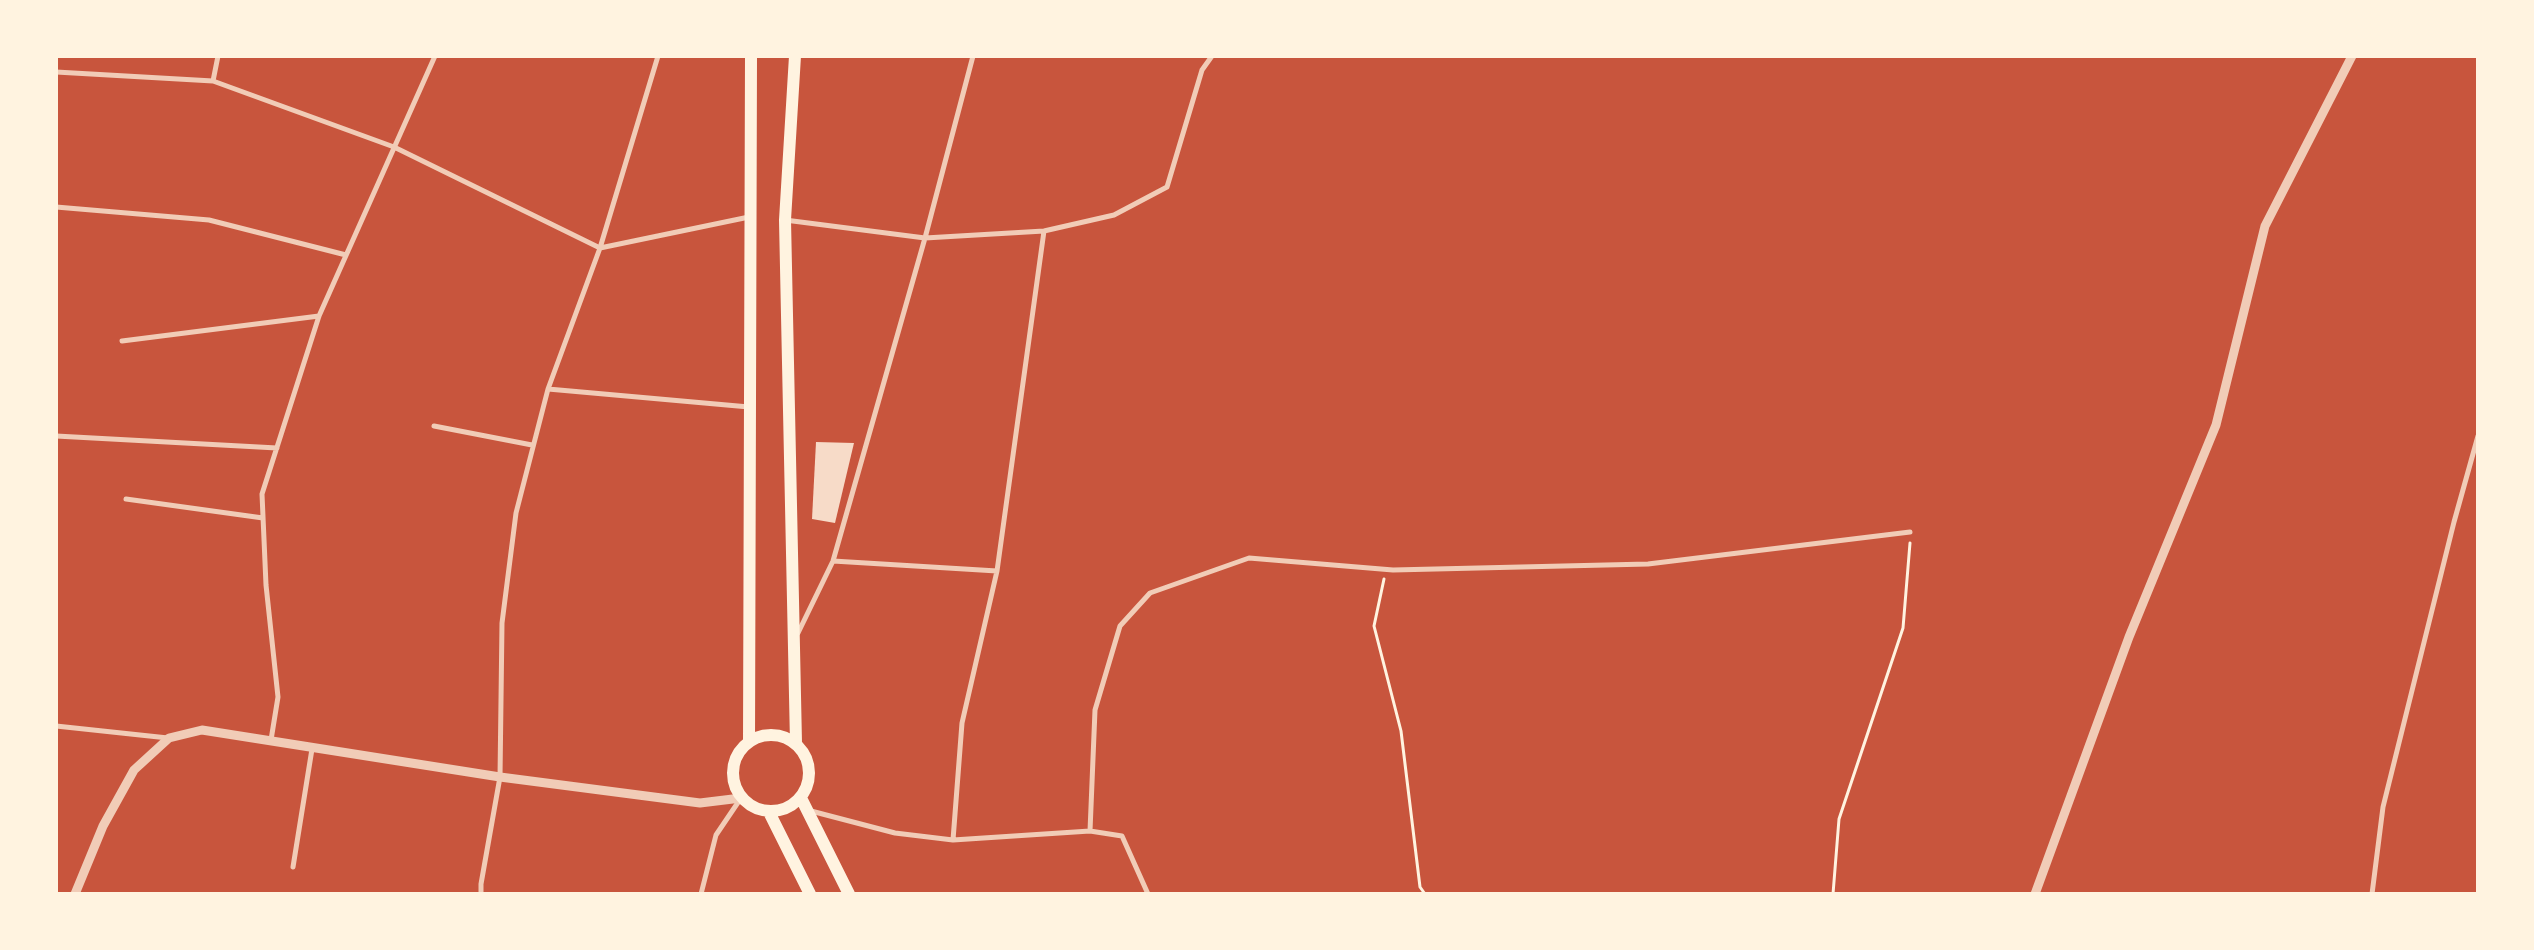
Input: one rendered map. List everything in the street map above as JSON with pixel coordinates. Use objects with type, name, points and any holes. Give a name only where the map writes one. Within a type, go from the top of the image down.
[{"type":"main road","points":[[795,56],[785,220],[796,743]]},
{"type":"main road","points":[[749,57],[752,217],[749,741]]},
{"type":"main road","points":[[803,804],[769,812],[749,805],[741,798],[736,789],[733,768],[741,748],[749,741],[760,736],[773,734],[785,737],[796,743],[804,752],[809,764],[810,776],[803,804],[849,894]]},
{"type":"main road","points":[[769,812],[810,894]]},
{"type":"street","points":[[213,81],[218,56]]},
{"type":"street","points":[[271,740],[278,697],[266,585],[262,494],[319,316],[435,56]]},
{"type":"street","points":[[481,894],[481,884],[500,777],[502,623],[516,513],[548,389],[600,248],[658,56]]},
{"type":"street","points":[[795,638],[833,561],[925,238],[973,56]]},
{"type":"street","points":[[785,220],[925,238],[1044,231],[1114,215],[1166,187],[1202,70],[1212,56]]},
{"type":"street","points":[[2036,894],[2129,637],[2216,426],[2266,226],[2352,56]]},
{"type":"street","points":[[56,72],[213,81],[394,147],[600,248],[752,217]]},
{"type":"street","points":[[56,207],[209,220],[346,255]]},
{"type":"street","points":[[953,840],[962,723],[997,571],[1044,231]]},
{"type":"street","points":[[122,341],[319,316]]},
{"type":"street","points":[[548,389],[750,407]]},
{"type":"street","points":[[434,426],[532,445]]},
{"type":"street","points":[[56,436],[277,448]]},
{"type":"street","points":[[2372,894],[2383,807],[2454,522],[2478,436]]},
{"type":"street","points":[[126,499],[263,518]]},
{"type":"street","points":[[1090,831],[1095,710],[1120,626],[1150,593],[1248,558],[1386,569],[1648,564],[1910,532]]},
{"type":"street","points":[[833,561],[997,571]]},
{"type":"street","points":[[56,726],[169,738],[202,730],[271,740],[312,749],[500,777],[700,803],[741,798]]},
{"type":"street","points":[[75,894],[103,826],[134,770],[169,738]]},
{"type":"street","points":[[293,867],[312,749]]},
{"type":"street","points":[[701,894],[716,835],[741,798]]},
{"type":"street","points":[[803,804],[823,816],[895,833],[953,840],[1090,831],[1122,836],[1148,894]]},
{"type":"path","points":[[1833,894],[1839,819],[1904,628],[1910,532]]},
{"type":"path","points":[[1386,569],[1374,626],[1401,731],[1420,887],[1425,894]]},
{"type":"building","points":[[816,442],[854,443],[835,523],[812,519]]}]
